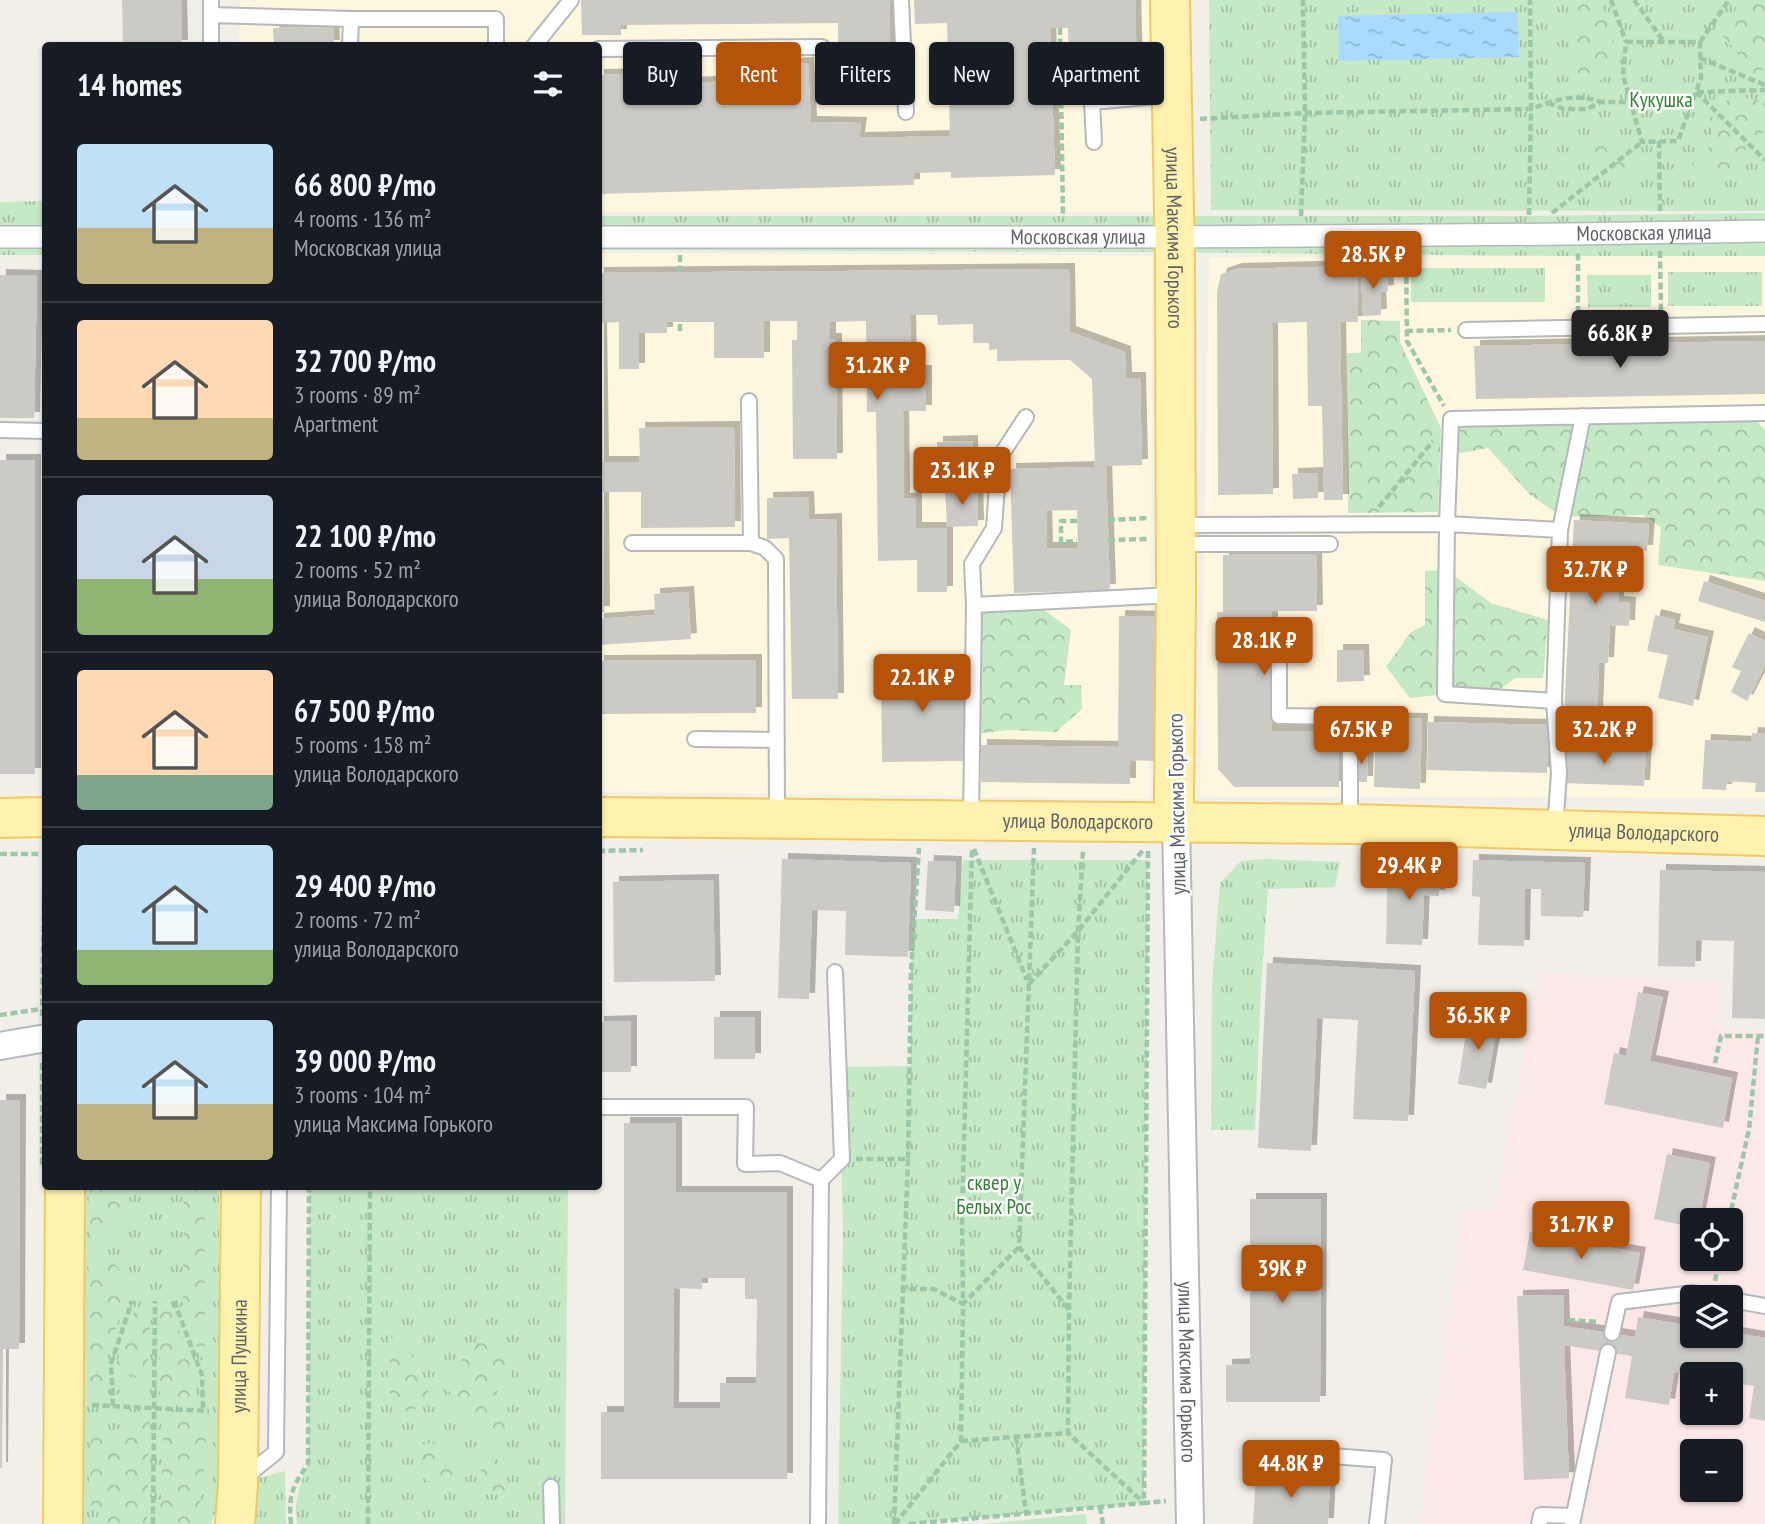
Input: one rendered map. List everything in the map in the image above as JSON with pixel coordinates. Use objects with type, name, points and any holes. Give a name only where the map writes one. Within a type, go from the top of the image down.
[{"type":"main road","name":"улица Максима Горького","points":[[1170,0],[1186,107],[1173,237],[1175,276],[1162,532],[1176,595],[1176,822]]},
{"type":"main road","points":[[0,818],[42,804]]},
{"type":"main road","name":"улица Володарского","points":[[602,817],[1350,824],[1765,836]]},
{"type":"main road","points":[[63,1524],[65,1190]]},
{"type":"main road","name":"улица Пушкина","points":[[235,1524],[238,1484],[241,1190]]},
{"type":"street","name":"Московская улица","points":[[602,237],[1523,236],[1765,231]]},
{"type":"street","points":[[0,237],[42,237]]},
{"type":"street","name":"улица Максима Горького","points":[[1176,822],[1190,1524]]},
{"type":"street","points":[[0,1045],[42,1039]]},
{"type":"lane","points":[[211,0],[211,42]]},
{"type":"lane","points":[[537,42],[571,0]]},
{"type":"lane","points":[[901,0],[906,112]]},
{"type":"lane","points":[[211,15],[496,19],[496,42]]},
{"type":"lane","points":[[350,42],[351,19]]},
{"type":"lane","points":[[602,49],[815,47]]},
{"type":"lane","points":[[1094,142],[1092,102],[1186,107]]},
{"type":"lane","points":[[1466,330],[1765,324]]},
{"type":"lane","points":[[749,401],[751,543]]},
{"type":"lane","points":[[1555,701],[1445,694],[1451,419],[1765,413]]},
{"type":"lane","points":[[1555,830],[1559,773],[1555,701],[1560,530],[1583,416]]},
{"type":"lane","points":[[971,820],[974,605],[972,564],[994,528],[999,458],[1026,417]]},
{"type":"lane","points":[[0,430],[42,431]]},
{"type":"lane","points":[[1162,532],[1365,524],[1447,524],[1560,530]]},
{"type":"lane","points":[[1162,532],[1330,544]]},
{"type":"lane","points":[[632,543],[751,543],[765,548],[776,559],[777,818]]},
{"type":"lane","points":[[974,605],[1176,595]]},
{"type":"lane","points":[[1279,630],[1279,716],[1350,717],[1350,824]]},
{"type":"lane","points":[[695,739],[777,740]]},
{"type":"lane","points":[[818,1524],[821,1180],[842,1159],[835,972]]},
{"type":"lane","points":[[602,1107],[746,1107],[745,1164],[780,1163],[821,1180]]},
{"type":"lane","points":[[238,1484],[276,1452],[279,1190]]},
{"type":"lane","points":[[1613,1328],[1619,1302],[1680,1295]]},
{"type":"lane","points":[[1743,1302],[1765,1306]]},
{"type":"lane","points":[[1539,1524],[1541,1515],[1573,1520],[1608,1352]]},
{"type":"lane","points":[[1254,1450],[1384,1460],[1377,1524]]},
{"type":"lane","points":[[551,1487],[552,1524]]},
{"type":"path","points":[[1302,221],[1305,113],[1303,0]]},
{"type":"path","points":[[1523,236],[1529,219],[1530,0]]},
{"type":"path","points":[[1611,0],[1626,42],[1623,75],[1642,142]]},
{"type":"path","points":[[1634,0],[1664,43]]},
{"type":"path","points":[[1523,236],[1642,142],[1678,141],[1701,78],[1700,42],[1729,0]]},
{"type":"path","points":[[1060,28],[1063,237]]},
{"type":"path","points":[[1626,42],[1700,42]]},
{"type":"path","points":[[1700,58],[1765,88]]},
{"type":"path","points":[[1696,92],[1765,88]]},
{"type":"path","points":[[1696,92],[1765,160]]},
{"type":"path","points":[[1186,107],[1305,113],[1531,109],[1564,98],[1586,97],[1601,102],[1631,102]]},
{"type":"path","points":[[1548,103],[1564,109],[1587,109],[1601,102]]},
{"type":"path","points":[[1659,141],[1661,326]]},
{"type":"path","points":[[1577,234],[1578,328]]},
{"type":"path","points":[[1365,524],[1451,419],[1407,341],[1406,281]]},
{"type":"path","points":[[680,322],[680,331]]},
{"type":"path","points":[[1406,331],[1466,330]]},
{"type":"path","points":[[1108,520],[1162,532]]},
{"type":"path","points":[[1077,521],[1061,521],[1061,542],[1077,541]]},
{"type":"path","points":[[1108,540],[1162,532]]},
{"type":"path","points":[[1034,843],[1019,1247],[1069,1310]]},
{"type":"path","points":[[894,1524],[908,1159],[911,971],[919,844]]},
{"type":"path","points":[[894,1524],[961,1441],[962,1216],[972,844],[1029,984]]},
{"type":"path","points":[[1068,1433],[1078,931],[1084,844]]},
{"type":"path","points":[[1029,984],[1078,931],[1149,844],[1144,1503]]},
{"type":"path","points":[[0,854],[42,854]]},
{"type":"path","points":[[0,1014],[41,1009]]},
{"type":"path","points":[[1714,1063],[1721,1036],[1765,1037]]},
{"type":"path","points":[[1731,1208],[1749,1129],[1758,1036]]},
{"type":"path","points":[[842,1159],[908,1159]]},
{"type":"path","points":[[291,1524],[289,1509],[294,1485],[308,1464],[309,1190]]},
{"type":"path","points":[[368,1524],[370,1190]]},
{"type":"path","points":[[962,1304],[1019,1247]]},
{"type":"path","points":[[903,1289],[934,1289],[962,1304]]},
{"type":"path","points":[[132,1301],[111,1364],[113,1406],[212,1411]]},
{"type":"path","points":[[153,1524],[155,1301]]},
{"type":"path","points":[[174,1301],[202,1375],[203,1411]]},
{"type":"path","points":[[1568,1320],[1613,1328]]},
{"type":"path","points":[[961,1441],[1068,1433],[1144,1503]]},
{"type":"path","points":[[1016,1437],[1026,1513]]},
{"type":"path","points":[[909,1524],[1144,1503]]},
{"type":"path","points":[[1100,1507],[1103,1524]]},
{"type":"shaded area","points":[[240,0],[1149,0],[1150,42],[1028,42],[1028,105],[1151,105],[1154,212],[602,212],[602,42],[239,42]]},
{"type":"shaded area","points":[[602,253],[1153,256],[1150,799],[602,792]]},
{"type":"shaded area","points":[[1765,256],[1765,798],[1200,797],[1209,257]]},
{"type":"shaded area","points":[[1539,973],[1720,982],[1718,1029],[1765,1031],[1765,1524],[1420,1524],[1463,1209],[1494,1214]]},
{"type":"green space","name":"Кукушка","points":[[1209,0],[1765,0],[1765,211],[1211,210]]},
{"type":"green space","points":[[1575,0],[1600,0],[1614,42],[1615,54],[1610,72],[1595,81],[1581,76],[1574,67]]},
{"type":"green space","points":[[1741,0],[1765,0],[1765,66],[1761,72],[1752,76],[1733,47],[1722,36]]},
{"type":"green space","points":[[1742,97],[1765,104],[1765,133],[1754,132],[1751,137],[1745,151],[1742,172],[1697,169],[1690,158],[1705,152],[1709,147],[1710,113],[1724,102]]},
{"type":"green space","points":[[1591,138],[1615,139],[1622,143],[1627,159],[1633,166],[1631,173],[1610,176],[1594,171],[1588,162],[1586,151]]},
{"type":"green space","points":[[42,201],[42,255],[0,255],[0,202]]},
{"type":"green space","points":[[1765,213],[1765,256],[602,250],[602,216],[1516,216]]},
{"type":"green space","points":[[1411,268],[1545,268],[1545,302],[1411,302]]},
{"type":"green space","points":[[1668,272],[1762,272],[1762,306],[1668,306]]},
{"type":"green space","points":[[1587,275],[1651,275],[1651,307],[1588,307]]},
{"type":"green space","points":[[1361,320],[1400,321],[1400,342],[1441,428],[1438,512],[1348,513],[1347,353],[1361,353]]},
{"type":"green space","points":[[1749,413],[1765,430],[1765,581],[1658,565],[1661,527],[1643,515],[1563,517],[1530,495],[1488,448],[1450,455],[1451,419]]},
{"type":"green space","points":[[1446,570],[1491,603],[1548,620],[1543,678],[1515,678],[1490,697],[1445,694],[1410,698],[1386,667],[1411,632],[1425,625],[1425,571]]},
{"type":"green space","points":[[1034,602],[1071,630],[1064,685],[1081,685],[1082,709],[1056,732],[1009,730],[973,734],[974,605]]},
{"type":"green space","points":[[1266,859],[1340,862],[1335,887],[1268,889],[1255,1130],[1211,1130],[1212,984],[1220,883],[1241,861]]},
{"type":"green space","name":"сквер у Белых Рос","points":[[963,860],[1148,860],[1144,1503],[909,1524],[838,1524],[843,1231],[839,1067],[910,1066],[914,919],[958,919]]},
{"type":"green space","points":[[82,1190],[219,1190],[221,1494],[211,1524],[77,1524]]},
{"type":"green space","points":[[89,1190],[123,1190],[121,1225],[107,1231],[92,1245],[88,1223]]},
{"type":"green space","points":[[184,1190],[205,1190],[205,1363],[183,1310]]},
{"type":"green space","points":[[309,1190],[568,1190],[565,1524],[297,1524],[297,1501],[308,1464]]},
{"type":"green space","points":[[89,1255],[108,1260],[119,1269],[123,1283],[123,1300],[105,1366],[104,1389],[84,1392]]},
{"type":"green space","points":[[172,1308],[195,1380],[196,1404],[160,1401],[159,1314]]},
{"type":"green space","points":[[135,1309],[151,1310],[147,1384],[130,1375],[116,1385],[116,1364]]},
{"type":"green space","points":[[485,1336],[507,1339],[512,1374],[492,1398],[483,1404],[488,1412],[507,1407],[509,1419],[505,1451],[491,1450],[482,1431],[459,1415],[448,1388],[468,1347]]},
{"type":"green space","points":[[390,1337],[417,1361],[433,1404],[400,1413],[390,1403]]},
{"type":"green space","points":[[139,1411],[150,1413],[147,1524],[106,1524],[88,1502],[91,1440],[124,1426]]},
{"type":"green space","points":[[170,1417],[207,1420],[203,1484],[197,1524],[160,1524],[163,1427]]},
{"type":"green space","points":[[430,1443],[446,1450],[468,1470],[462,1482],[435,1484],[423,1478],[413,1468],[422,1445]]},
{"type":"green space","points":[[492,1457],[506,1490],[494,1496],[477,1479],[485,1459]]},
{"type":"green space","points":[[285,1471],[286,1524],[244,1524],[255,1479]]},
{"type":"green space","points":[[1086,1514],[1087,1524],[982,1524]]},
{"type":"water","points":[[1518,12],[1519,57],[1339,61],[1338,16]]},
{"type":"building","points":[[122,0],[181,0],[182,42],[123,42]]},
{"type":"building","points":[[581,0],[890,0],[890,42],[838,42],[838,23],[621,25],[621,35],[582,35]]},
{"type":"building","points":[[914,0],[1135,0],[1136,42],[1068,42],[1068,28],[1050,28],[1050,42],[1028,42],[1028,105],[1053,105],[1055,175],[951,178],[951,172],[914,173],[914,185],[602,194],[602,75],[623,75],[623,105],[702,105],[702,82],[716,82],[716,105],[801,105],[801,63],[808,63],[811,122],[861,123],[859,138],[950,136],[949,105],[1014,105],[1014,42],[948,42],[947,23],[915,24]]},
{"type":"building","points":[[333,27],[334,42],[274,42],[273,28]]},
{"type":"building","points":[[1357,266],[1358,322],[1340,322],[1343,500],[1324,500],[1322,406],[1308,406],[1307,322],[1272,323],[1273,494],[1218,495],[1217,291],[1221,274],[1236,269]]},
{"type":"building","points":[[1069,269],[1070,332],[1125,352],[1126,378],[1140,378],[1142,465],[1106,466],[1110,590],[1014,593],[1010,469],[1095,467],[1092,379],[1070,360],[997,361],[997,349],[989,350],[989,343],[973,343],[973,324],[938,325],[937,315],[910,315],[911,371],[926,371],[926,411],[903,411],[904,499],[916,498],[916,528],[947,528],[947,592],[917,592],[917,560],[878,561],[876,412],[867,412],[866,321],[830,322],[830,339],[836,339],[837,459],[793,459],[792,340],[797,340],[797,321],[764,321],[764,358],[714,358],[714,322],[667,322],[667,333],[639,333],[639,369],[619,369],[619,322],[602,323],[602,273]],"holes":[[[1077,510],[1078,548],[1047,548],[1046,511]]]},
{"type":"building","points":[[1387,270],[1388,291],[1380,292],[1381,315],[1363,316],[1361,271]]},
{"type":"building","points":[[0,275],[37,276],[34,418],[0,418]]},
{"type":"building","points":[[1765,341],[1765,394],[1476,399],[1474,346]]},
{"type":"building","points":[[602,392],[603,462],[640,462],[639,428],[734,427],[735,527],[641,528],[641,492],[603,492],[604,612]]},
{"type":"building","points":[[972,441],[973,485],[938,486],[937,442]]},
{"type":"building","points":[[0,460],[35,460],[35,774],[0,774]]},
{"type":"building","points":[[1318,473],[1318,498],[1293,499],[1292,474]]},
{"type":"building","points":[[977,487],[978,526],[947,527],[945,488]]},
{"type":"building","points":[[808,497],[809,520],[836,519],[838,699],[792,699],[789,538],[767,539],[767,498]]},
{"type":"building","points":[[1574,520],[1649,524],[1647,551],[1614,549],[1612,579],[1619,579],[1618,602],[1630,603],[1629,626],[1610,625],[1608,663],[1599,663],[1597,716],[1564,715]]},
{"type":"building","points":[[1316,554],[1317,611],[1272,611],[1272,731],[1339,731],[1339,787],[1234,787],[1218,769],[1217,612],[1223,612],[1223,555]]},
{"type":"building","points":[[1704,581],[1765,601],[1765,622],[1698,601]]},
{"type":"building","points":[[688,592],[691,639],[602,645],[602,619],[655,615],[654,594]]},
{"type":"building","points":[[1655,615],[1675,620],[1673,629],[1708,637],[1693,706],[1658,698],[1668,655],[1647,651]]},
{"type":"building","points":[[1119,616],[1156,617],[1155,761],[1130,760],[1130,784],[981,782],[981,745],[1118,747]]},
{"type":"building","points":[[1749,633],[1765,641],[1765,666],[1747,701],[1731,692],[1741,671],[1732,667]]},
{"type":"building","points":[[1337,650],[1363,650],[1364,681],[1337,682]]},
{"type":"building","points":[[756,660],[756,713],[602,714],[602,661]]},
{"type":"building","points":[[881,667],[962,667],[963,761],[882,762]]},
{"type":"building","points":[[1376,718],[1422,719],[1420,789],[1374,787]]},
{"type":"building","points":[[1428,722],[1548,725],[1547,773],[1427,770]]},
{"type":"building","points":[[1752,733],[1765,734],[1765,792],[1755,792],[1756,783],[1727,781],[1726,790],[1702,789],[1705,740],[1751,742]]},
{"type":"building","points":[[1564,745],[1646,749],[1644,786],[1563,783]]},
{"type":"building","points":[[1355,749],[1368,750],[1367,782],[1354,782]]},
{"type":"building","points":[[782,859],[911,863],[908,957],[845,955],[846,911],[812,910],[809,999],[778,998]]},
{"type":"building","points":[[1473,860],[1585,863],[1583,917],[1541,916],[1541,889],[1525,889],[1524,946],[1478,945],[1480,897],[1472,896]]},
{"type":"building","points":[[928,861],[956,862],[954,912],[925,910]]},
{"type":"building","points":[[1388,865],[1440,866],[1439,896],[1424,895],[1422,945],[1386,944]]},
{"type":"building","points":[[1660,870],[1765,872],[1765,1019],[1732,1018],[1734,941],[1696,940],[1695,967],[1658,966]]},
{"type":"building","points":[[713,880],[715,981],[614,982],[613,882]]},
{"type":"building","points":[[1267,963],[1415,971],[1408,1121],[1353,1119],[1358,1020],[1317,1018],[1311,1151],[1258,1148]]},
{"type":"building","points":[[1638,992],[1663,997],[1650,1061],[1732,1078],[1723,1128],[1604,1104],[1614,1053],[1626,1056]]},
{"type":"building","points":[[1469,1015],[1498,1020],[1486,1089],[1458,1084]]},
{"type":"building","points":[[714,1017],[755,1017],[755,1059],[714,1059]]},
{"type":"building","points":[[631,1021],[631,1072],[602,1072],[602,1022]]},
{"type":"building","points":[[0,1100],[20,1100],[19,1349],[3,1349],[2,1468],[0,1468]]},
{"type":"building","points":[[624,1123],[676,1123],[676,1192],[787,1192],[787,1479],[601,1479],[601,1412],[624,1412]],"holes":[[[702,1278],[745,1278],[745,1299],[757,1299],[756,1383],[720,1383],[720,1408],[673,1408],[674,1288],[702,1289]]]},
{"type":"building","points":[[1667,1154],[1710,1163],[1701,1208],[1680,1208],[1680,1224],[1654,1219]]},
{"type":"building","points":[[1250,1199],[1321,1199],[1320,1402],[1226,1402],[1226,1365],[1250,1364]]},
{"type":"building","points":[[1530,1232],[1640,1253],[1633,1290],[1523,1270]]},
{"type":"building","points":[[1563,1295],[1564,1326],[1635,1337],[1638,1317],[1680,1324],[1680,1348],[1743,1348],[1743,1334],[1765,1338],[1765,1421],[1749,1418],[1754,1386],[1743,1384],[1743,1362],[1680,1362],[1680,1373],[1674,1372],[1669,1405],[1625,1398],[1632,1356],[1564,1345],[1569,1478],[1524,1480],[1517,1296]]},
{"type":"building","points":[[1256,1474],[1330,1478],[1328,1524],[1253,1524]]}]
